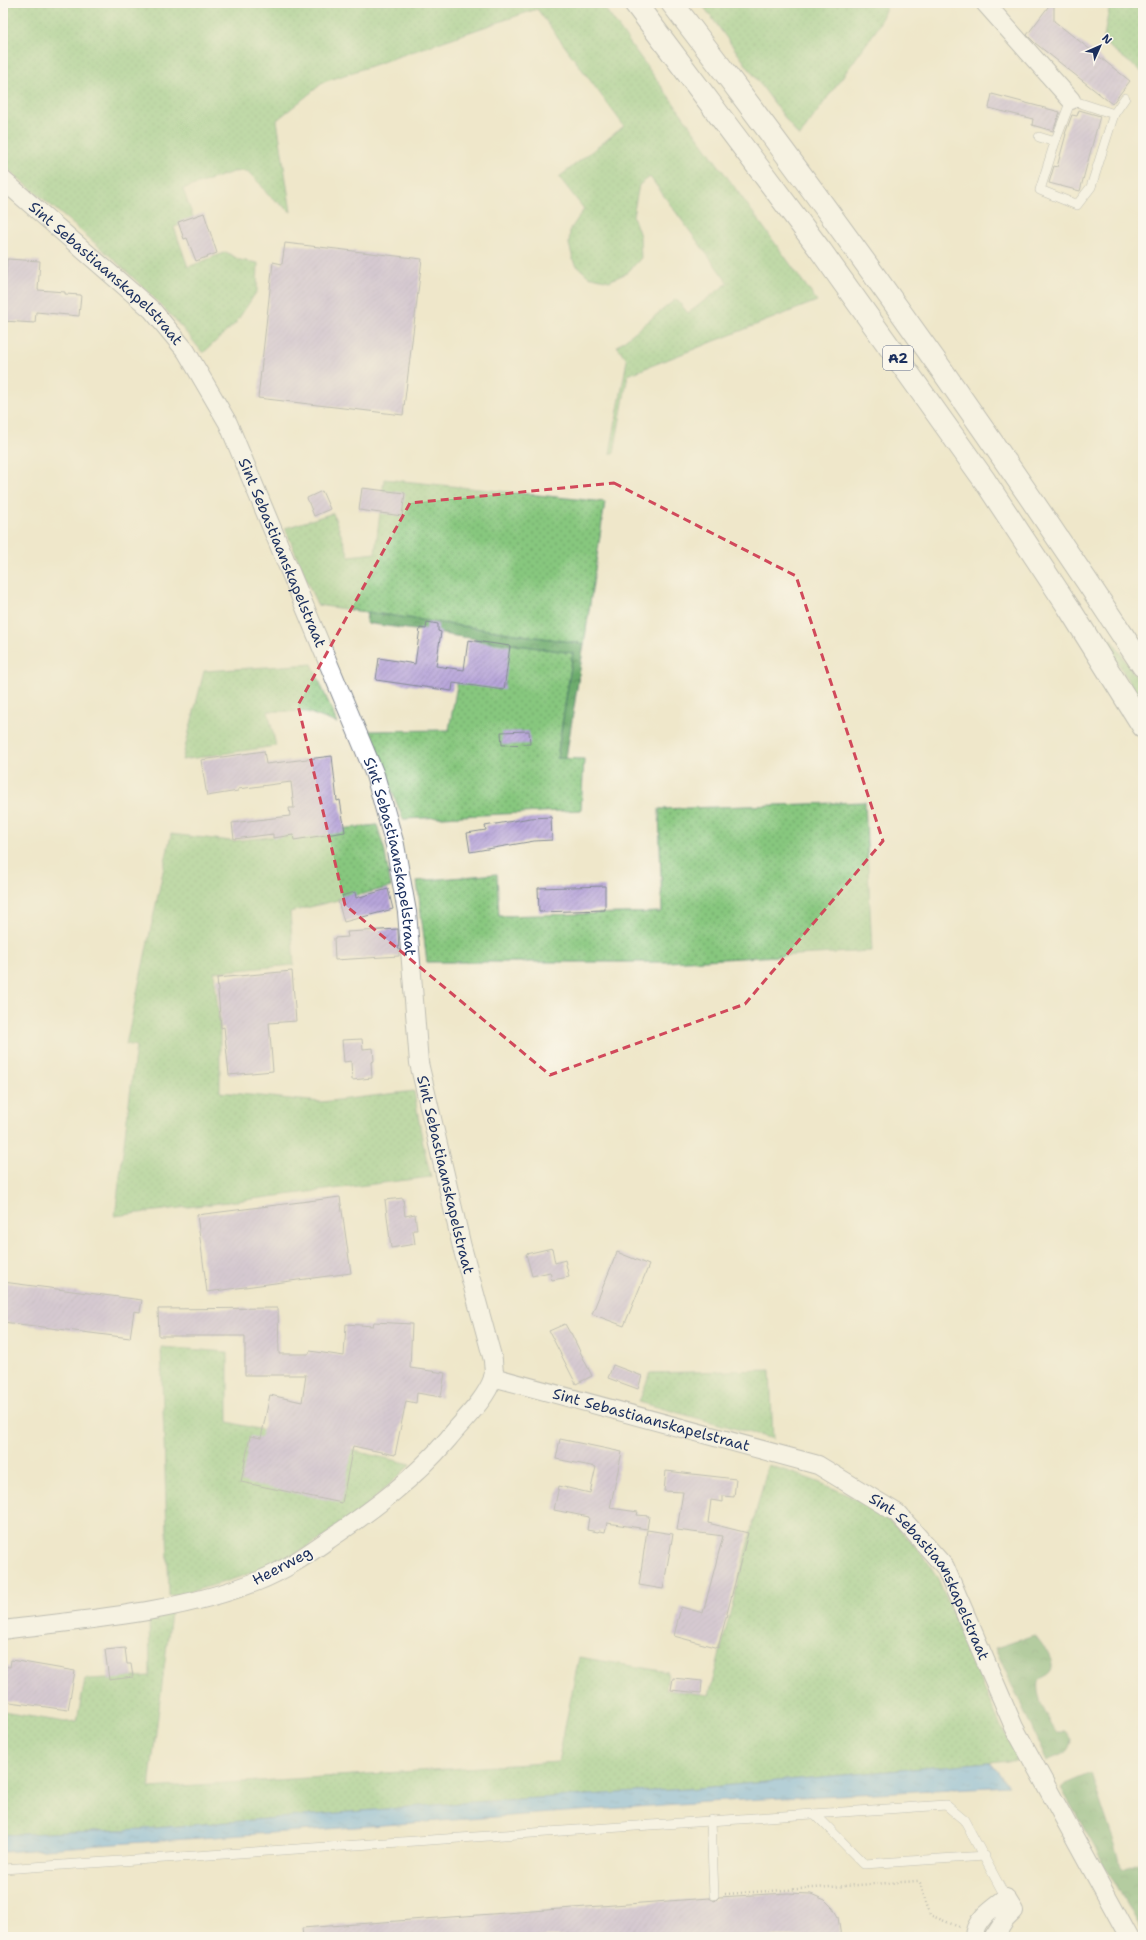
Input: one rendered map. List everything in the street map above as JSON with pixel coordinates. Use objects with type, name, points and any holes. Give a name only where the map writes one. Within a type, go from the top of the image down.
[{"type":"highway","name":"A2","points":[[635,3],[821,251],[985,481],[1143,726]]},
{"type":"highway","name":"A2","points":[[672,3],[844,232],[1008,465],[1143,666]]},
{"type":"street","points":[[985,3],[1071,100]]},
{"type":"street","name":"Sint Sebastiaanskapelstraat","points":[[3,180],[152,310],[186,351],[203,378],[228,423],[375,775],[395,844],[407,912],[419,1063],[462,1247],[493,1360],[493,1377],[818,1465],[897,1513],[945,1567],[1014,1727],[1129,1937]]},
{"type":"street","name":"Heerweg","points":[[3,1630],[146,1610],[203,1599],[259,1581],[304,1556],[369,1512],[400,1488],[429,1461],[479,1401],[493,1377]]},
{"type":"street","points":[[974,1935],[981,1920],[1006,1898],[1014,1911],[1005,1920],[994,1937]]},
{"type":"lane","points":[[1114,114],[1071,100],[1055,142],[1040,190],[1078,205],[1091,187],[1114,114],[1125,98]]},
{"type":"lane","points":[[1039,136],[1055,142]]},
{"type":"lane","points":[[3,1869],[946,1805],[964,1820],[985,1856],[1006,1898]]},
{"type":"lane","points":[[814,1814],[864,1864],[985,1856]]},
{"type":"lane","points":[[712,1820],[714,1895]]},
{"type":"path","points":[[714,1895],[918,1881],[920,1883],[930,1915],[974,1935]]},
{"type":"highlighted area","points":[[614,483],[796,576],[883,841],[745,1004],[550,1075],[345,905],[298,705],[410,503]]},
{"type":"green space","points":[[3,3],[601,3],[817,301],[628,375],[614,453],[610,453],[627,360],[617,346],[676,299],[688,313],[728,283],[650,177],[639,185],[633,216],[640,236],[641,258],[627,273],[609,281],[588,276],[574,263],[569,244],[570,230],[584,209],[559,177],[624,126],[537,9],[324,82],[277,120],[291,212],[267,194],[261,185],[247,171],[233,172],[183,189],[194,220],[174,227],[188,267],[226,252],[240,260],[258,263],[257,291],[235,324],[203,353],[158,302],[108,254],[3,165]]},
{"type":"green space","points":[[701,3],[888,3],[877,29],[799,137]]},
{"type":"green space","points":[[1110,3],[1143,3],[1143,73],[1103,42]]},
{"type":"green space","points":[[384,479],[605,502],[584,644],[317,605],[285,528],[333,513],[349,556],[375,553]]},
{"type":"green space","points":[[367,612],[584,644],[566,758],[557,758],[573,653],[366,623]]},
{"type":"green space","points":[[1111,638],[1143,688],[1143,707],[1111,651]]},
{"type":"green space","points":[[475,639],[573,653],[557,758],[584,759],[581,810],[403,819],[369,731],[449,730],[459,674],[470,674]]},
{"type":"green space","points":[[312,664],[337,723],[307,712],[268,711],[276,746],[182,760],[204,671]]},
{"type":"green space","points":[[865,802],[872,951],[667,962],[427,962],[417,881],[497,874],[499,916],[662,912],[659,809]]},
{"type":"green space","points":[[377,825],[384,848],[391,887],[290,912],[294,965],[214,972],[220,1029],[220,1092],[321,1102],[414,1091],[423,1144],[431,1177],[115,1216],[136,1046],[126,1044],[171,834],[232,841]]},
{"type":"green space","points":[[161,1347],[228,1352],[228,1422],[411,1464],[345,1523],[317,1542],[297,1553],[234,1579],[212,1586],[169,1596]]},
{"type":"green space","points":[[770,1370],[773,1439],[639,1402],[650,1373]]},
{"type":"green space","points":[[768,1465],[819,1482],[865,1504],[886,1518],[906,1535],[923,1555],[938,1579],[1000,1725],[1022,1759],[688,1789],[472,1802],[144,1829],[3,1835],[3,1712],[65,1722],[77,1721],[85,1679],[150,1676],[149,1616],[171,1613],[149,1788],[558,1762],[579,1657],[668,1672],[666,1690],[709,1695]]},
{"type":"green space","points":[[1035,1635],[1048,1653],[1052,1664],[1050,1673],[1039,1680],[1038,1692],[1040,1699],[1046,1715],[1054,1728],[1058,1732],[1065,1732],[1071,1739],[1069,1748],[1063,1754],[1047,1761],[995,1648]]},
{"type":"green space","points":[[1091,1773],[1123,1869],[1143,1861],[1143,1933],[1061,1788],[1065,1784]]},
{"type":"water","points":[[990,1762],[1009,1786],[706,1802],[3,1852],[3,1835],[144,1829],[472,1802],[688,1789]]},
{"type":"building","points":[[1051,3],[1054,3],[1054,21],[1130,81],[1112,104],[1027,35]]},
{"type":"building","points":[[992,94],[1060,112],[1053,131],[1032,125],[1033,119],[989,108]]},
{"type":"building","points":[[1079,110],[1100,116],[1080,191],[1049,183],[1054,166],[1057,167],[1065,134],[1072,115],[1077,116]]},
{"type":"building","points":[[204,213],[217,253],[196,261],[187,238],[184,239],[178,222]]},
{"type":"building","points":[[285,243],[422,259],[403,415],[258,398],[273,262],[282,264]]},
{"type":"building","points":[[7,259],[40,261],[38,290],[81,295],[79,316],[36,312],[35,323],[3,321]]},
{"type":"building","points":[[362,488],[405,493],[402,516],[359,510]]},
{"type":"building","points":[[322,491],[330,509],[314,516],[307,498]]},
{"type":"building","points":[[427,622],[438,624],[438,631],[441,632],[436,666],[464,670],[468,640],[510,646],[504,690],[453,683],[452,691],[376,680],[379,658],[415,664],[420,628],[426,629]]},
{"type":"building","points":[[529,731],[530,744],[502,745],[501,732]]},
{"type":"building","points":[[264,751],[266,764],[332,756],[337,801],[340,800],[345,832],[294,840],[293,835],[273,838],[273,834],[234,839],[232,823],[290,816],[289,808],[294,808],[291,782],[238,789],[238,791],[207,796],[201,760]]},
{"type":"building","points":[[551,817],[552,840],[534,841],[470,852],[467,833],[486,830],[485,826],[530,818]]},
{"type":"building","points":[[605,886],[605,910],[539,912],[538,888]]},
{"type":"building","points":[[388,889],[393,909],[344,922],[338,901],[342,900],[341,896],[355,892],[356,898]]},
{"type":"building","points":[[398,929],[399,956],[335,960],[334,938],[348,937],[347,932]]},
{"type":"building","points":[[292,971],[296,1021],[269,1023],[273,1071],[229,1075],[224,1027],[221,1028],[217,978]]},
{"type":"building","points":[[362,1039],[363,1049],[373,1048],[374,1061],[371,1062],[372,1078],[352,1080],[351,1061],[344,1062],[342,1040]]},
{"type":"building","points":[[340,1197],[351,1273],[207,1292],[197,1215]]},
{"type":"building","points":[[403,1198],[405,1216],[415,1214],[417,1230],[413,1230],[415,1244],[391,1248],[385,1200]]},
{"type":"building","points":[[552,1248],[555,1263],[565,1260],[569,1277],[552,1280],[550,1272],[532,1276],[526,1254]]},
{"type":"building","points":[[617,1252],[649,1265],[624,1326],[592,1314]]},
{"type":"building","points":[[3,1282],[142,1300],[140,1312],[134,1311],[130,1338],[3,1322]]},
{"type":"building","points":[[278,1308],[279,1354],[309,1354],[310,1351],[344,1356],[346,1324],[373,1326],[374,1322],[412,1324],[410,1368],[445,1373],[441,1397],[417,1393],[416,1403],[406,1401],[395,1455],[353,1446],[342,1503],[241,1482],[250,1436],[261,1438],[270,1395],[302,1402],[306,1375],[245,1375],[245,1336],[159,1336],[158,1309]]},
{"type":"building","points":[[565,1324],[592,1376],[576,1384],[549,1331]]},
{"type":"building","points":[[613,1365],[642,1376],[638,1389],[608,1378]]},
{"type":"building","points":[[560,1439],[622,1452],[610,1508],[638,1512],[637,1515],[649,1516],[647,1529],[607,1523],[605,1532],[587,1530],[589,1517],[554,1510],[559,1486],[590,1493],[596,1467],[556,1459]]},
{"type":"building","points":[[666,1471],[736,1479],[734,1497],[723,1496],[723,1502],[711,1500],[708,1523],[748,1533],[718,1648],[674,1636],[681,1607],[703,1613],[723,1536],[677,1530],[683,1492],[664,1491]]},
{"type":"building","points":[[647,1530],[673,1534],[663,1589],[639,1585]]},
{"type":"building","points":[[125,1648],[127,1664],[131,1664],[133,1677],[109,1680],[105,1650]]},
{"type":"building","points":[[11,1660],[75,1671],[68,1710],[3,1701],[3,1666],[10,1667]]},
{"type":"building","points":[[673,1678],[702,1681],[701,1693],[671,1690]]},
{"type":"building","points":[[788,1893],[811,1894],[825,1900],[833,1908],[838,1917],[841,1937],[303,1937],[302,1928],[709,1898],[715,1901],[719,1897]]}]
